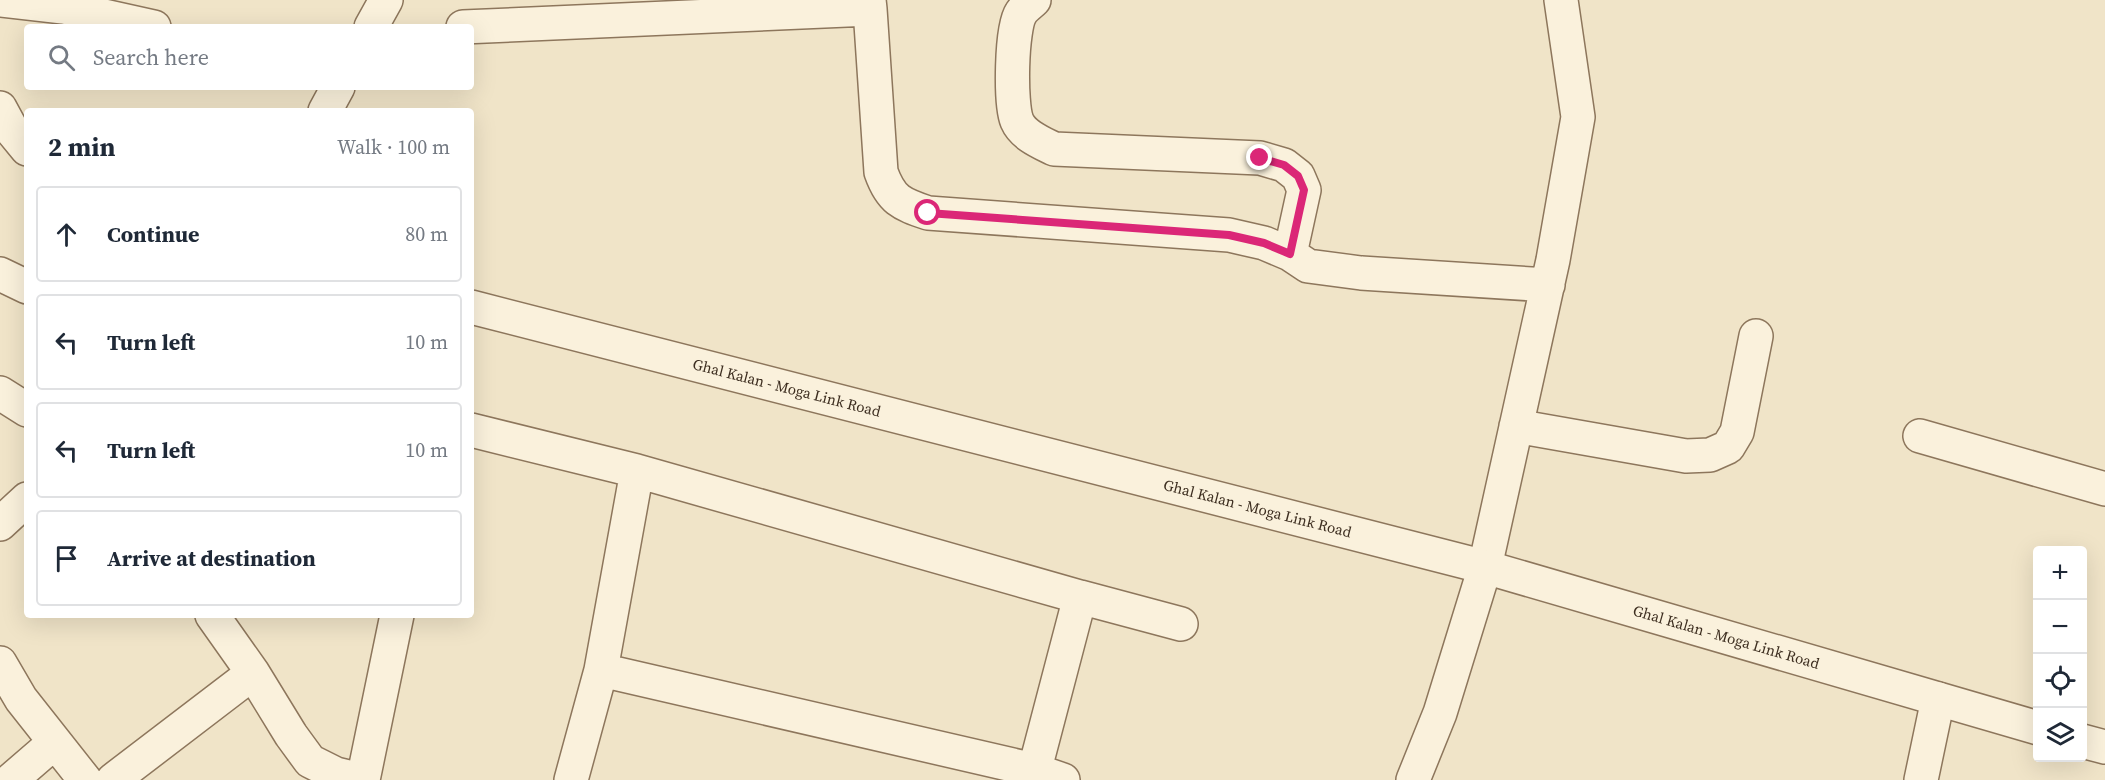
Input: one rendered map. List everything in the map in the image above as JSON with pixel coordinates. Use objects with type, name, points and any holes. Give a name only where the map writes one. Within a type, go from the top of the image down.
[{"type":"street","points":[[0,0],[63,7],[140,24]]},
{"type":"street","points":[[373,24],[386,0]]},
{"type":"street","points":[[1034,0],[1019,14],[1014,45],[1012,94],[1017,122],[1033,139],[1054,149],[1260,158],[1284,165],[1298,176],[1304,190],[1290,254]]},
{"type":"street","points":[[1413,780],[1440,713],[1485,567],[1548,285],[1578,117],[1561,0]]},
{"type":"street","points":[[474,26],[870,4],[881,172],[887,188],[898,201],[928,213],[1229,235],[1264,243],[1290,254],[1308,266],[1352,272],[1548,285]]},
{"type":"street","points":[[327,108],[336,90]]},
{"type":"street","points":[[0,108],[13,132],[24,145]]},
{"type":"street","points":[[0,274],[24,286]]},
{"type":"street","name":"Ghal Kalan - Moga Link Road","points":[[474,308],[1485,567],[2033,727]]},
{"type":"street","points":[[1516,426],[1686,456],[1710,455],[1728,447],[1737,432],[1756,336]]},
{"type":"street","points":[[0,393],[24,408]]},
{"type":"street","points":[[474,431],[637,471],[1181,624]]},
{"type":"street","points":[[1920,436],[2105,489]]},
{"type":"street","points":[[572,780],[601,670],[637,471]]},
{"type":"street","points":[[0,524],[24,502]]},
{"type":"street","points":[[601,670],[1043,777],[1080,597]]},
{"type":"street","points":[[214,618],[310,760],[336,774],[362,780],[396,618]]},
{"type":"street","points":[[0,663],[21,699],[85,780]]},
{"type":"street","points":[[113,780],[254,674]]},
{"type":"street","points":[[1921,780],[1938,699]]},
{"type":"street","points":[[11,780],[55,742]]},
{"type":"street","points":[[2087,742],[2105,747]]},
{"type":"route","points":[[928,213],[1229,235],[1264,243],[1290,254],[1304,190],[1298,176],[1284,165],[1260,158]]}]
